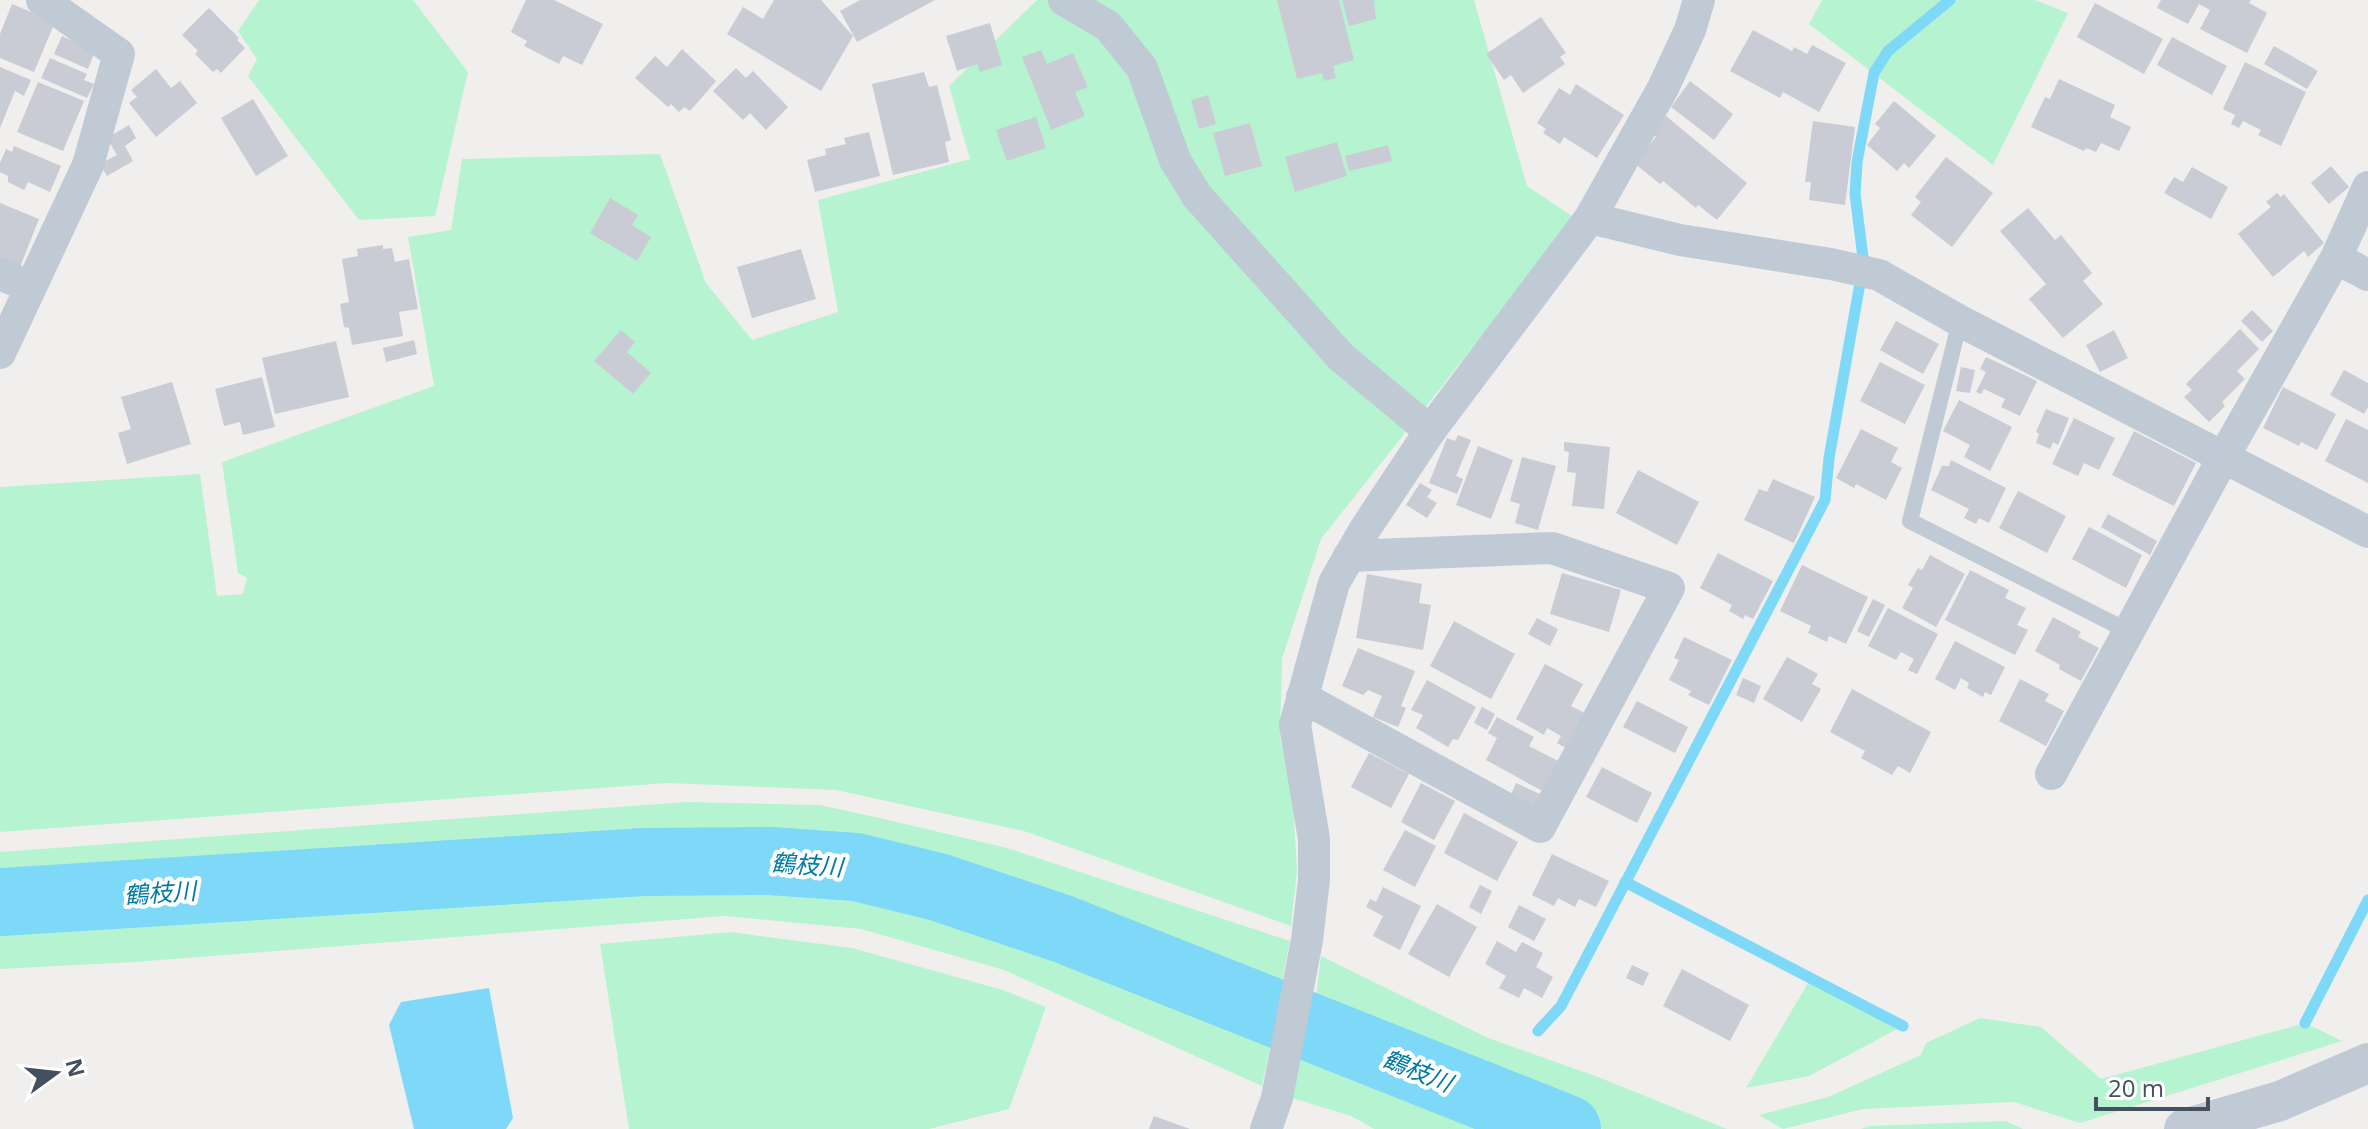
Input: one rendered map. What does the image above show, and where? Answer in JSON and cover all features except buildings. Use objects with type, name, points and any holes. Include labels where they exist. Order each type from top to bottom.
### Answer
[{"type":"street","points":[[0,353],[88,165],[119,54],[42,0]]},
{"type":"street","points":[[1064,0],[1108,26],[1142,68],[1175,160],[1197,196],[1341,357],[1430,431]]},
{"type":"street","points":[[1266,1129],[1277,1098],[1307,940],[1314,880],[1314,839],[1295,725],[1334,583],[1430,431],[1590,218],[1663,88],[1690,30],[1699,0]]},
{"type":"street","points":[[2051,774],[2336,258],[2368,187]]},
{"type":"street","points":[[1590,218],[1680,240],[1831,264],[1879,275],[1960,321],[2368,532]]},
{"type":"street","points":[[2336,258],[2368,275]]},
{"type":"street","points":[[0,274],[30,287]]},
{"type":"street","points":[[1302,697],[1540,827],[1669,588],[1552,548],[1349,556]]},
{"type":"street","points":[[2184,1129],[2280,1101],[2368,1063]]},
{"type":"lane","points":[[1960,321],[1910,521],[2128,631]]},
{"type":"green space","points":[[259,0],[413,0],[468,72],[435,216],[359,220],[248,76],[257,59],[238,31]]},
{"type":"green space","points":[[1037,0],[1474,0],[1527,186],[1575,218],[1321,539],[1282,659],[1280,737],[1293,801],[1297,871],[1291,926],[1024,831],[836,790],[668,783],[0,832],[0,487],[200,474],[217,596],[243,594],[247,578],[238,573],[222,462],[434,386],[408,237],[451,230],[462,159],[660,154],[706,283],[752,340],[838,312],[818,200],[970,159],[949,86]]},
{"type":"green space","points":[[1822,0],[2035,0],[2068,13],[1993,165],[1809,24]]},
{"type":"green space","points":[[686,802],[820,805],[884,819],[1007,848],[1290,941],[1278,1001],[1015,901],[837,853],[717,845],[0,895],[0,852]]},
{"type":"green space","points":[[739,870],[880,887],[998,920],[1274,1026],[1262,1086],[1004,970],[861,929],[725,916],[135,962],[0,969],[0,921]]},
{"type":"green space","points":[[730,932],[852,948],[1003,990],[1046,1007],[1009,1109],[929,1129],[629,1129],[600,944]]},
{"type":"green space","points":[[1321,956],[1488,1038],[1598,1077],[1727,1129],[1603,1129],[1314,1014]]},
{"type":"green space","points":[[1811,978],[1903,1026],[1809,1076],[1746,1088]]},
{"type":"green space","points":[[1980,1018],[2041,1027],[2101,1079],[2305,1023],[2342,1041],[2080,1123],[2014,1102],[1863,1109],[1783,1129],[1759,1115],[1828,1097],[1921,1055],[1926,1043]]},
{"type":"green space","points":[[1305,1039],[1533,1129],[1374,1129],[1351,1116],[1292,1098]]},
{"type":"green space","points":[[2006,1121],[2023,1129],[1861,1129],[1869,1126]]},
{"type":"water","points":[[489,988],[513,1118],[506,1129],[414,1129],[389,1025],[401,1002]]},
{"type":"waterway","points":[[1863,258],[1855,194],[1857,162],[1874,73],[1888,51],[1950,0]]},
{"type":"waterway","points":[[1538,1031],[1561,1006],[1825,500],[1829,458],[1860,283]]},
{"type":"waterway","name":"鶴枝川","points":[[0,902],[644,862],[770,861],[856,867],[938,887],[1063,929],[1567,1129]]},
{"type":"waterway","points":[[1625,882],[1903,1026]]},
{"type":"waterway","points":[[2305,1023],[2368,900]]}]
